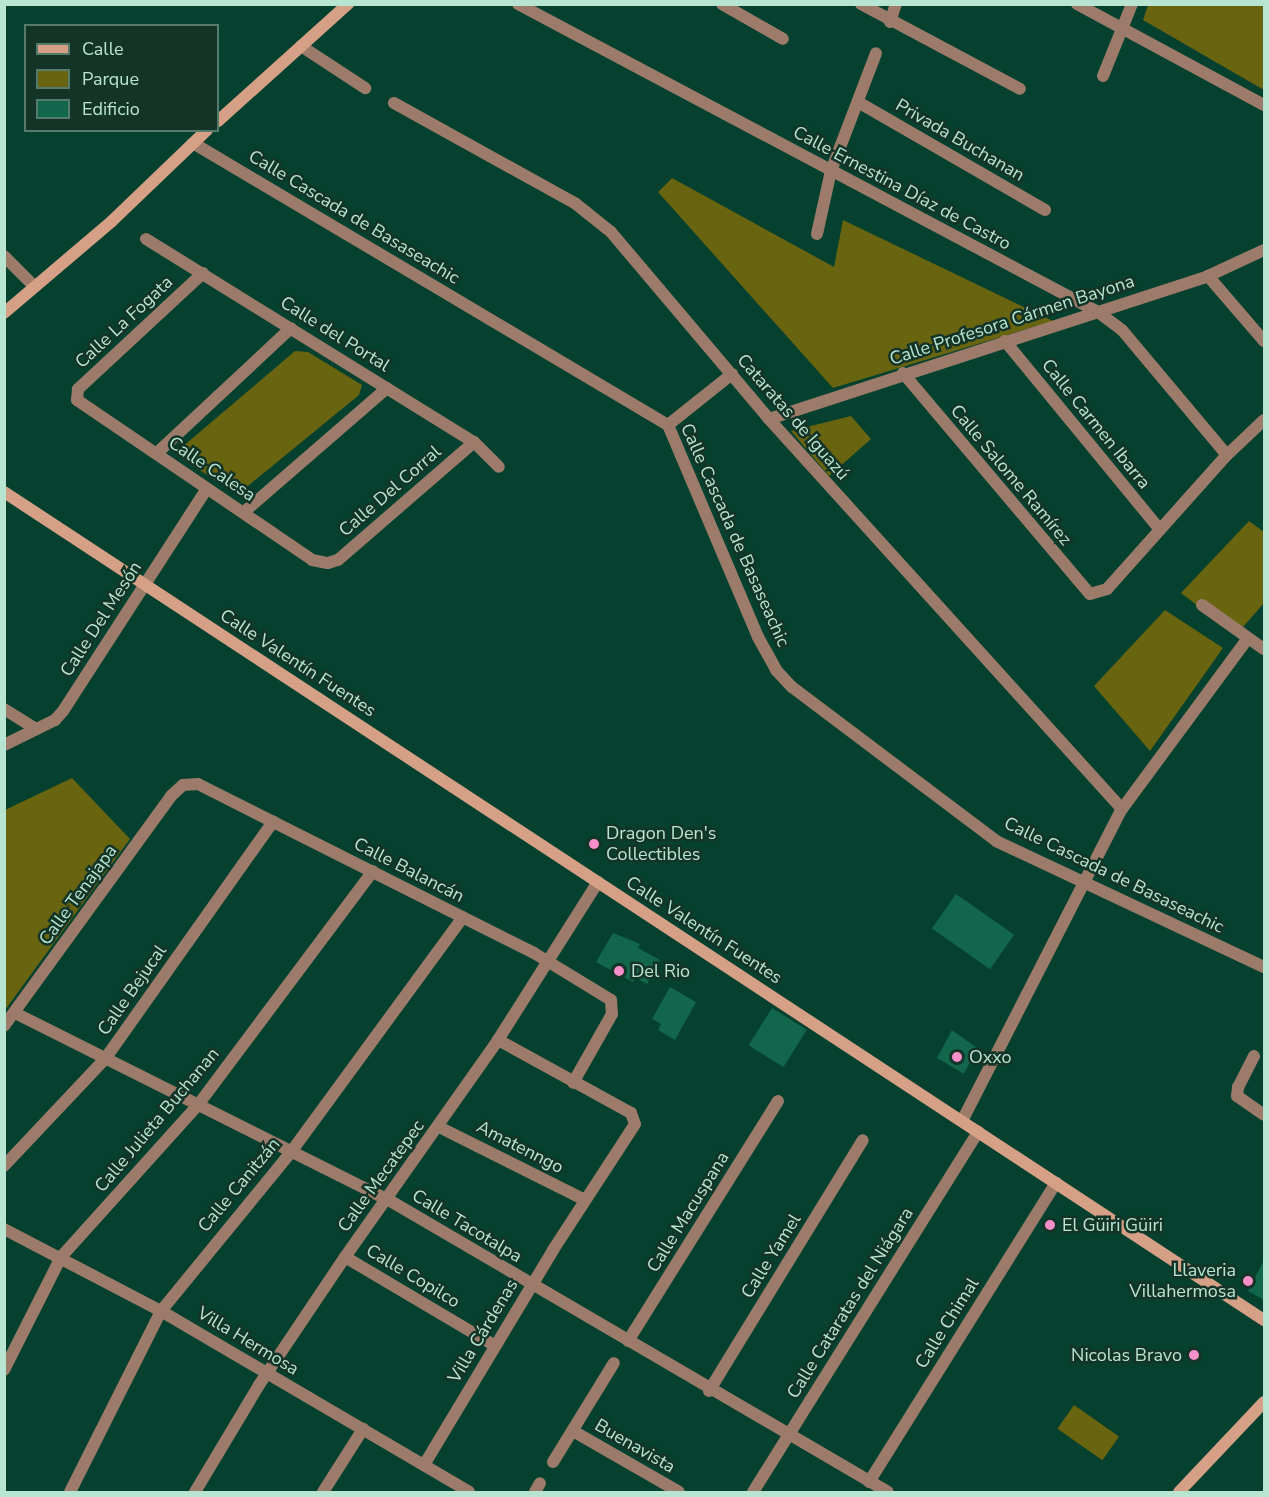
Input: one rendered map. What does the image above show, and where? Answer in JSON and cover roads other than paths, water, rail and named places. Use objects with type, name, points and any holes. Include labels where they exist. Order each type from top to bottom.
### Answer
[{"type":"street","points":[[219,120],[348,4]]},
{"type":"street","name":"Calle Ernestina Díaz de Castro","points":[[518,4],[1098,312],[1122,330],[1227,455]]},
{"type":"street","points":[[861,4],[890,22],[1020,89]]},
{"type":"street","points":[[890,22],[896,4]]},
{"type":"street","points":[[1077,4],[1264,105]]},
{"type":"street","points":[[1103,76],[1132,4]]},
{"type":"street","points":[[724,5],[783,39]]},
{"type":"street","points":[[301,46],[365,88]]},
{"type":"street","points":[[817,234],[831,171],[876,53]]},
{"type":"street","name":"Privada Buchanan","points":[[858,102],[1045,210]]},
{"type":"street","name":"Cataratas de Iguazú","points":[[394,103],[595,217],[769,419],[1122,808]]},
{"type":"street","points":[[4,313],[112,221],[205,132]]},
{"type":"street","name":"Calle Cascada de Basaseachic","points":[[193,143],[668,425],[758,637],[776,670],[792,687],[996,841],[1264,967]]},
{"type":"street","name":"Calle del Portal","points":[[146,239],[474,442],[499,467]]},
{"type":"street","name":"Calle Profesora Cármen Bayona","points":[[769,419],[903,373],[1208,276],[1264,250]]},
{"type":"street","points":[[4,256],[34,286]]},
{"type":"street","name":"Calle La Fogata","points":[[77,400],[78,390],[202,273]]},
{"type":"street","points":[[1208,276],[1264,341]]},
{"type":"street","points":[[158,453],[291,328]]},
{"type":"street","name":"Calle Carmen Ibarra","points":[[1005,341],[1160,530]]},
{"type":"street","name":"Calle Salome Ramírez","points":[[903,373],[1084,591],[1095,594],[1107,589],[1160,530]]},
{"type":"street","points":[[668,425],[732,374]]},
{"type":"street","points":[[244,512],[387,388]]},
{"type":"street","name":"Calle Calesa","points":[[77,400],[312,560],[328,563]]},
{"type":"street","points":[[1160,530],[1227,455],[1264,420]]},
{"type":"street","name":"Calle Del Corral","points":[[328,563],[338,560],[474,442]]},
{"type":"street","name":"Calle Del Mesón","points":[[4,745],[55,720],[63,711],[207,488]]},
{"type":"street","name":"Calle Valentín Fuentes","points":[[4,492],[962,1121],[1263,1322]]},
{"type":"street","points":[[1202,605],[1264,649]]},
{"type":"street","points":[[962,1121],[1083,880],[1122,808],[1248,638]]},
{"type":"street","points":[[4,709],[36,729]]},
{"type":"street","name":"Calle Balancán","points":[[183,785],[198,784],[464,917],[613,1003],[607,1024],[573,1083]]},
{"type":"street","name":"Calle Tenajapa","points":[[4,1026],[183,785]]},
{"type":"street","name":"Calle Bejucal","points":[[4,1166],[105,1059],[273,822]]},
{"type":"street","name":"Calle Julieta Buchanan","points":[[4,1371],[61,1257],[198,1105],[373,872]]},
{"type":"street","name":"Calle Mecatepec","points":[[195,1492],[267,1374],[345,1257],[439,1127],[498,1040],[598,882]]},
{"type":"street","name":"Calle Canitzán","points":[[70,1492],[160,1311],[291,1152],[464,917]]},
{"type":"street","name":"Calle Tacotalpa","points":[[15,1013],[387,1199],[709,1391],[888,1492]]},
{"type":"street","points":[[498,1040],[573,1083]]},
{"type":"street","points":[[1254,1056],[1238,1087],[1237,1096],[1264,1115]]},
{"type":"street","name":"Villa Cárdenas","points":[[424,1465],[494,1345],[633,1126],[631,1113],[573,1083]]},
{"type":"street","name":"Calle Macuspana","points":[[628,1341],[778,1101]]},
{"type":"street","name":"Amatenngo","points":[[439,1127],[585,1200]]},
{"type":"street","name":"Calle Cataratas del Niágara","points":[[753,1492],[978,1132]]},
{"type":"street","name":"Calle Yamel","points":[[709,1391],[863,1140]]},
{"type":"street","name":"Calle Chimal","points":[[869,1482],[1056,1183]]},
{"type":"street","name":"Villa Hermosa","points":[[4,1229],[160,1311],[424,1465],[461,1490]]},
{"type":"street","name":"Calle Copilco","points":[[345,1257],[494,1345]]},
{"type":"street","points":[[553,1462],[614,1363]]},
{"type":"street","points":[[1179,1492],[1264,1402]]},
{"type":"street","points":[[324,1492],[363,1429]]},
{"type":"street","name":"Buenavista","points":[[573,1431],[678,1492]]},
{"type":"place","name":"Dragon Den's Collectibles","points":[[594,844]]},
{"type":"place","name":"Del Rio","points":[[619,971]]},
{"type":"place","name":"Oxxo","points":[[957,1057]]},
{"type":"place","name":"El Güiri Güiri","points":[[1050,1225]]},
{"type":"place","name":"Llaveria Villahermosa","points":[[1248,1281]]},
{"type":"place","name":"Nicolas Bravo","points":[[1194,1355]]}]
